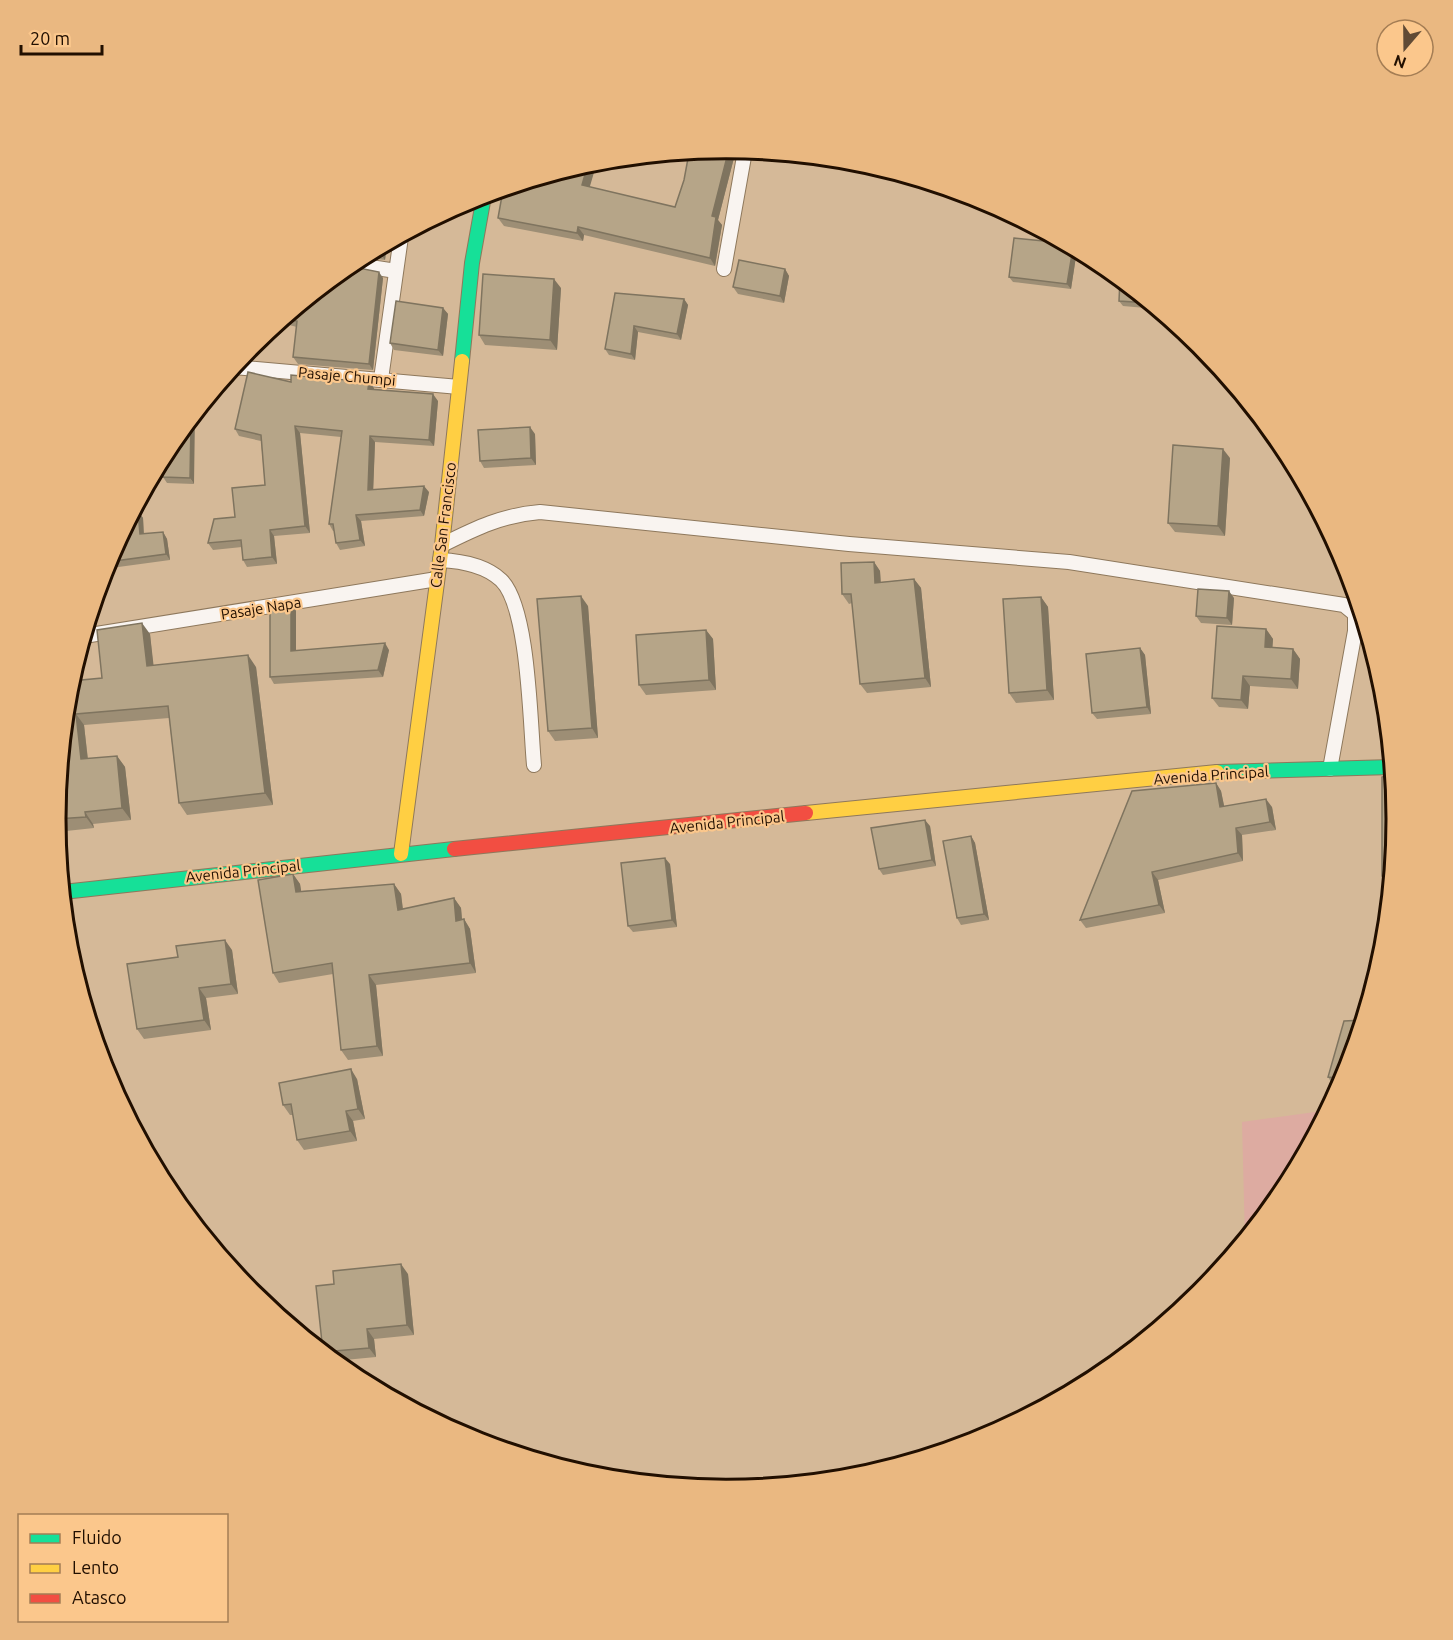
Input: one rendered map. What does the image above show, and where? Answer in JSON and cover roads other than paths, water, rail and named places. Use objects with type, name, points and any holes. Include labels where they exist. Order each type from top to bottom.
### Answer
[{"type":"main road","name":"Calle San Francisco","points":[[401,854],[442,545],[472,263],[482,207]]},
{"type":"main road","name":"Avenida Principal","points":[[70,891],[401,854],[1228,771],[1385,767]]},
{"type":"lane","points":[[724,269],[744,160]]},
{"type":"lane","points":[[381,379],[400,246]]},
{"type":"lane","points":[[367,266],[396,271]]},
{"type":"lane","name":"Pasaje Chumpi","points":[[245,368],[459,387]]},
{"type":"lane","points":[[442,545],[490,521],[514,514],[540,512],[849,544],[1069,562],[1344,605],[1353,613]]},
{"type":"lane","points":[[440,560],[459,561],[483,568],[501,579],[513,595],[520,620],[534,765]]},
{"type":"lane","name":"Pasaje Napa","points":[[93,635],[437,579]]},
{"type":"lane","points":[[1330,769],[1355,630],[1355,618]]}]
